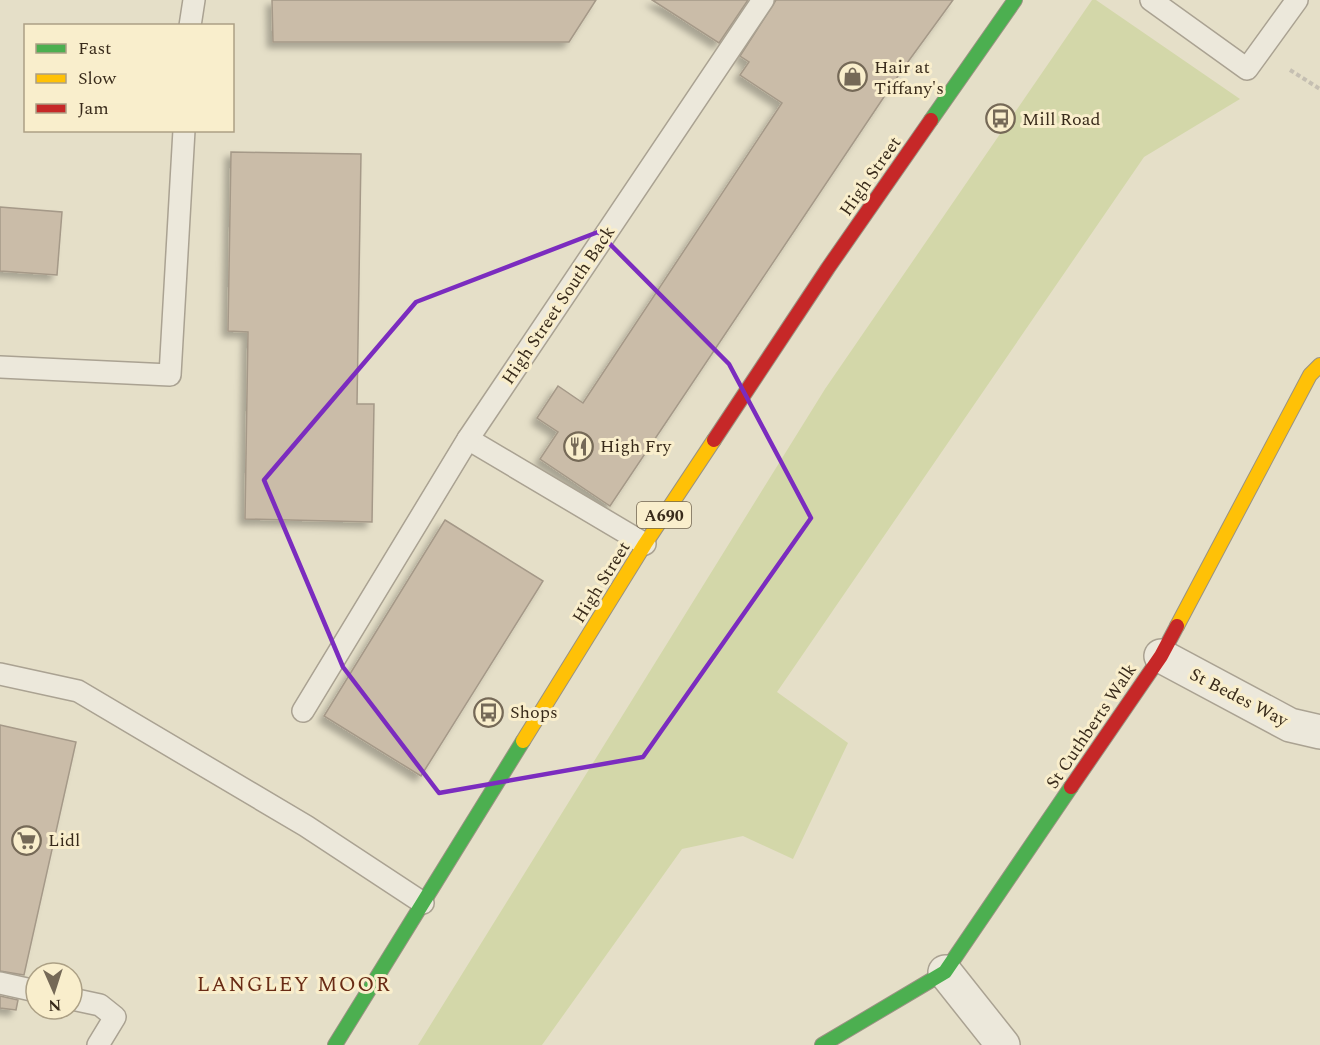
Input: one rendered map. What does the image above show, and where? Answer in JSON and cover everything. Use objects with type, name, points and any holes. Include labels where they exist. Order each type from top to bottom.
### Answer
[{"type":"main road","name":"High Street","points":[[335,1045],[645,544],[828,268],[1015,0]]},
{"type":"main road","name":"St Cuthberts Walk","points":[[822,1045],[945,972],[1161,656],[1310,375],[1320,365]]},
{"type":"street","name":"St Bedes Way","points":[[1161,656],[1290,725],[1320,732]]},
{"type":"street","points":[[945,972],[1003,1045]]},
{"type":"lane","points":[[190,24],[194,0]]},
{"type":"lane","name":"High Street South Back","points":[[303,711],[468,439],[763,0]]},
{"type":"lane","points":[[1151,0],[1247,69],[1297,0]]},
{"type":"lane","points":[[0,366],[170,375],[184,132]]},
{"type":"lane","points":[[468,439],[645,544]]},
{"type":"lane","points":[[0,674],[78,691],[306,826],[423,903]]},
{"type":"lane","points":[[0,983],[24,988]]},
{"type":"lane","points":[[84,1002],[100,1005],[114,1017],[98,1045]]},
{"type":"highlighted area","points":[[598,232],[729,364],[811,518],[643,757],[439,793],[343,667],[264,480],[416,302]]},
{"type":"green space","points":[[1092,0],[1096,0],[1240,99],[1144,157],[777,692],[848,743],[793,859],[743,836],[682,849],[542,1045],[418,1045],[825,389]]},
{"type":"building","points":[[272,0],[596,0],[569,42],[273,42]]},
{"type":"building","points":[[652,0],[748,0],[719,43]]},
{"type":"building","points":[[776,0],[953,0],[902,70],[610,506],[540,459],[558,432],[537,418],[558,386],[583,403],[782,103],[740,75],[749,62],[740,56]]},
{"type":"building","points":[[231,152],[361,154],[357,404],[374,404],[372,522],[245,519],[248,332],[228,331]]},
{"type":"building","points":[[0,207],[62,212],[57,275],[0,271]]},
{"type":"building","points":[[445,520],[543,581],[421,776],[324,716]]},
{"type":"building","name":"Lidl","points":[[0,725],[76,742],[27,961],[24,961],[24,975],[0,971]]},
{"type":"building","points":[[0,996],[18,1000],[16,1010],[0,1008]]},
{"type":"traffic: fast","points":[[931,120],[1015,0]]},
{"type":"traffic: fast","points":[[335,1045],[523,741]]},
{"type":"traffic: fast","points":[[822,1045],[945,972],[1071,787]]},
{"type":"traffic: slow","points":[[1177,626],[1310,375],[1320,365]]},
{"type":"traffic: slow","points":[[523,741],[645,544],[714,440]]},
{"type":"traffic: jam","points":[[714,440],[828,268],[931,120]]},
{"type":"traffic: jam","points":[[1071,787],[1161,656],[1177,626]]},
{"type":"place","name":"Hair at Tiffany's","points":[[853,77]]},
{"type":"place","name":"Mill Road","points":[[1001,119]]},
{"type":"place","name":"High Fry","points":[[579,446]]},
{"type":"place","name":"Shops","points":[[489,712]]},
{"type":"place","name":"Lidl","points":[[27,840]]},
{"type":"district","name":"LANGLEY MOOR","points":[[294,984]]}]
